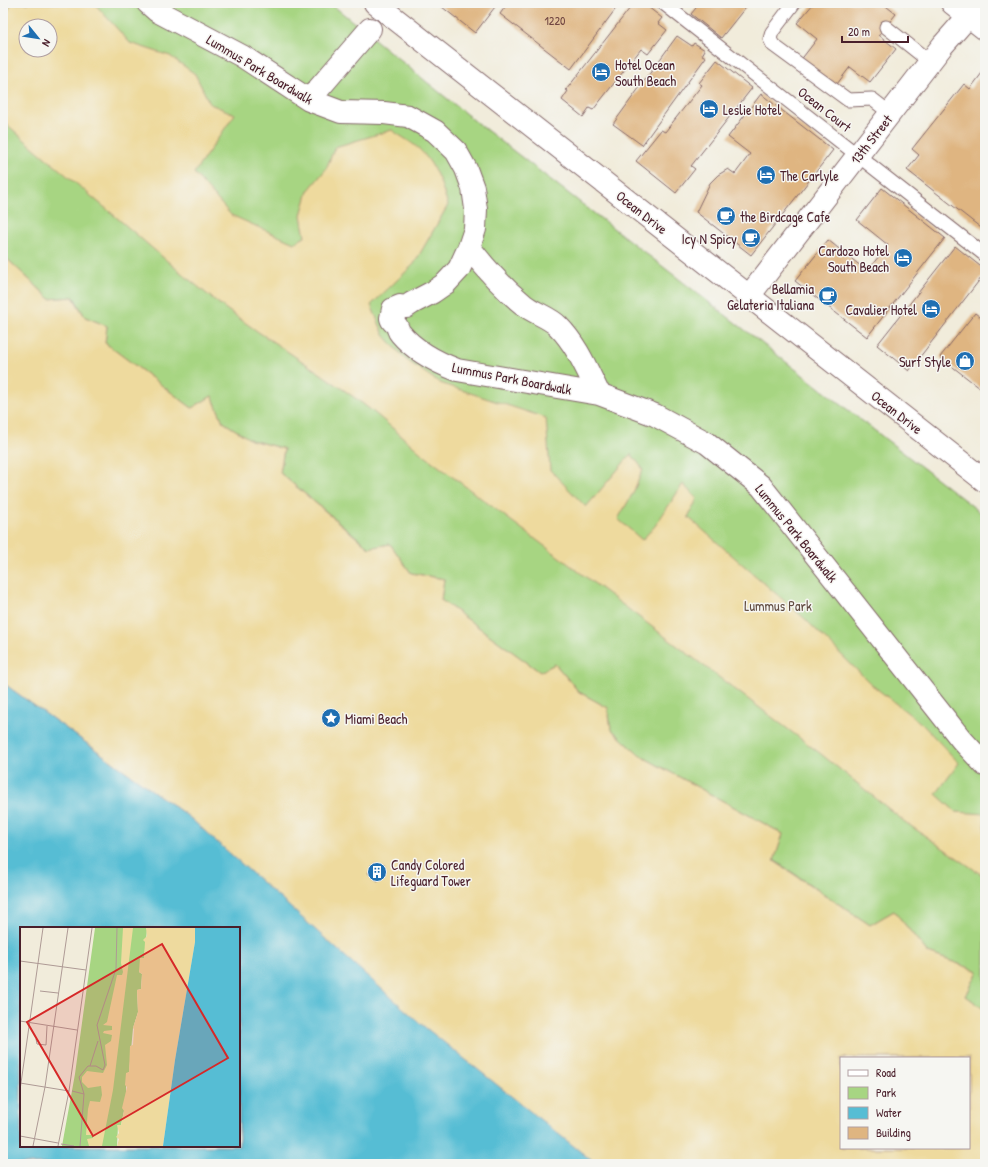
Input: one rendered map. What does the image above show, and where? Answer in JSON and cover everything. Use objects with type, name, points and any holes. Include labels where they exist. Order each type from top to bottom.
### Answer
[{"type":"street","name":"Lummus Park Boardwalk","points":[[148,3],[157,11],[242,56],[309,100],[341,112],[384,112],[408,116],[435,131],[456,151],[466,169],[473,188],[476,209],[475,229],[459,269],[446,283],[406,307],[400,306],[393,310],[390,318],[396,325],[399,332],[413,347],[440,363],[457,370],[599,394],[655,415],[708,443],[762,486],[961,739],[985,765]]},
{"type":"street","name":"Ocean Drive","points":[[385,6],[749,296],[985,481]]},
{"type":"street","name":"13th Street","points":[[749,296],[930,62],[971,13]]},
{"type":"street","points":[[309,100],[370,29]]},
{"type":"street","points":[[469,247],[504,288],[525,306],[558,325],[579,353],[599,394]]},
{"type":"lane","name":"Ocean Court","points":[[663,3],[985,255]]},
{"type":"lane","points":[[794,3],[772,32],[770,39],[773,45],[848,100],[872,99],[890,113]]},
{"type":"lane","points":[[886,27],[930,62]]},
{"type":"green space","name":"Lummus Park","points":[[3,3],[330,3],[471,118],[985,516],[985,1010],[966,996],[978,971],[928,953],[894,911],[870,925],[774,860],[783,834],[639,755],[611,729],[608,708],[579,692],[555,664],[540,672],[441,600],[444,579],[411,573],[390,544],[370,548],[280,473],[284,449],[251,440],[223,422],[212,396],[192,408],[105,343],[107,326],[85,317],[74,297],[50,299],[3,255]]},
{"type":"sand","points":[[12,3],[94,3],[130,43],[170,56],[195,74],[210,104],[235,114],[194,173],[231,215],[294,243],[305,237],[301,215],[308,191],[326,169],[335,147],[392,130],[419,149],[435,170],[448,205],[414,264],[371,305],[384,335],[405,359],[440,383],[546,418],[550,470],[586,507],[631,454],[643,469],[633,493],[618,519],[642,540],[655,526],[683,484],[697,499],[688,517],[804,618],[872,685],[922,724],[959,763],[936,794],[956,812],[985,814],[985,877],[905,822],[821,754],[421,453],[358,400],[226,309],[174,267],[3,121],[3,6],[8,10]]},
{"type":"sand","name":"Miami Beach","points":[[3,255],[50,299],[73,297],[85,317],[107,326],[105,343],[192,408],[212,396],[223,422],[251,440],[284,449],[280,473],[369,548],[390,544],[411,573],[444,579],[441,600],[540,672],[555,664],[579,692],[608,708],[611,729],[639,755],[783,834],[774,861],[870,925],[894,911],[928,953],[978,971],[966,996],[985,1010],[985,1164],[595,1164],[411,1020],[189,817],[3,683]]},
{"type":"water","points":[[3,683],[189,817],[421,1024],[596,1164],[3,1164]]},
{"type":"building","points":[[437,3],[498,3],[475,33]]},
{"type":"building","points":[[508,3],[620,3],[571,69],[500,14]]},
{"type":"building","name":"Hotel Ocean South Beach","points":[[634,3],[643,3],[662,18],[658,23],[667,30],[648,54],[641,49],[593,110],[589,108],[583,117],[562,100],[568,91],[566,90]]},
{"type":"building","points":[[678,3],[686,3],[683,7]]},
{"type":"building","points":[[700,3],[749,3],[721,38],[691,14]]},
{"type":"building","points":[[814,3],[882,3],[896,14],[879,35],[896,49],[870,82],[850,67],[834,88],[800,61],[817,39],[797,23]]},
{"type":"building","name":"Hotel Ocean South Beach","points":[[677,36],[692,46],[694,43],[705,50],[702,55],[706,57],[642,145],[613,124]]},
{"type":"building","name":"Leslie Hotel","points":[[717,60],[752,88],[691,166],[695,169],[676,193],[636,161],[661,130],[665,132],[702,85],[699,83]]},
{"type":"building","points":[[982,73],[985,75],[985,231],[907,170],[919,155],[912,149],[964,84],[970,89]]},
{"type":"building","name":"The Carlyle","points":[[761,94],[833,150],[751,255],[696,212],[710,183],[718,175],[728,169],[735,174],[750,154],[728,137]]},
{"type":"building","name":"Cardozo Hotel South Beach","points":[[882,188],[945,238],[867,337],[795,281],[828,240],[867,271],[888,245],[857,220]]},
{"type":"building","name":"Cavalier Hotel","points":[[955,246],[985,270],[985,273],[909,371],[877,345]]},
{"type":"building","points":[[975,313],[985,321],[985,392],[940,357]]},
{"type":"building","name":"Candy Colored Lifeguard Tower","points":[[375,864],[386,871],[378,881],[368,873]]},
{"type":"place","name":"Hotel Ocean South Beach","points":[[601,72]]},
{"type":"place","name":"Leslie Hotel","points":[[709,109]]},
{"type":"place","name":"The Carlyle","points":[[766,175]]},
{"type":"place","name":"the Birdcage Cafe","points":[[726,216]]},
{"type":"place","name":"Icy N Spicy","points":[[751,238]]},
{"type":"place","name":"Cardozo Hotel South Beach","points":[[903,258]]},
{"type":"place","name":"Bellamia Gelateria Italiana","points":[[828,296]]},
{"type":"place","name":"Cavalier Hotel","points":[[931,309]]},
{"type":"place","name":"Surf Style","points":[[965,361]]},
{"type":"place","name":"Miami Beach","points":[[331,718]]},
{"type":"place","name":"Candy Colored Lifeguard Tower","points":[[377,872]]}]
